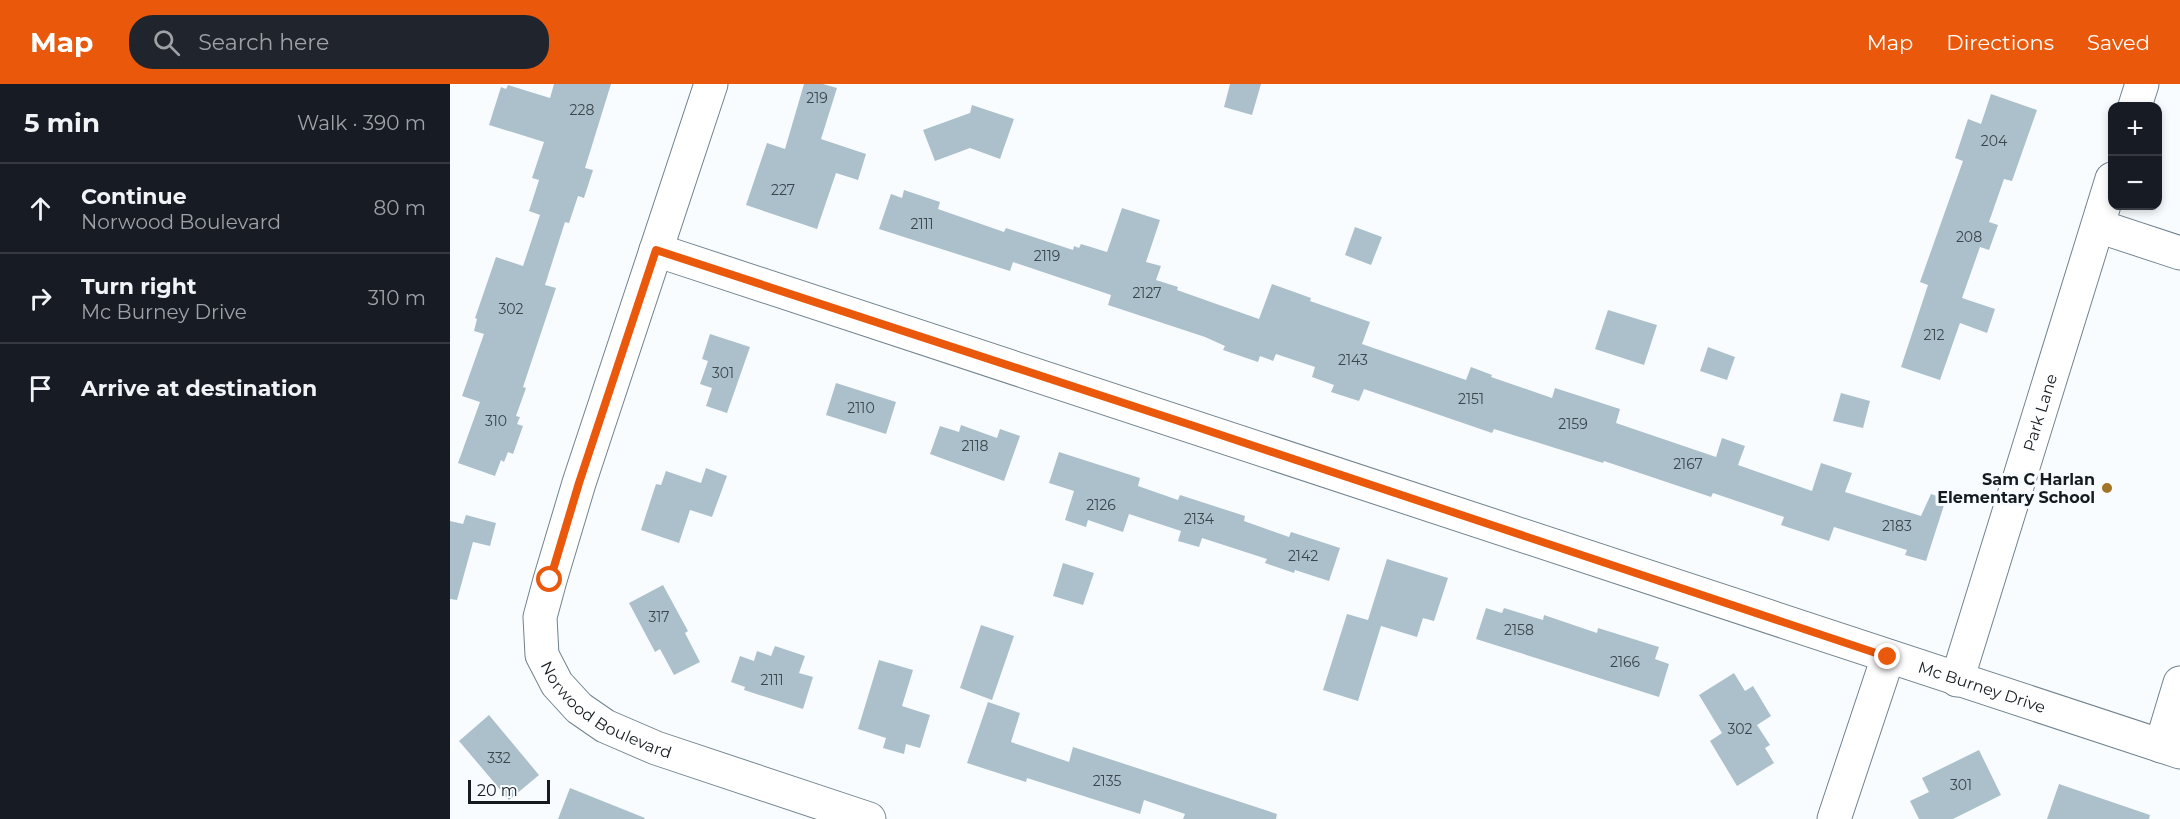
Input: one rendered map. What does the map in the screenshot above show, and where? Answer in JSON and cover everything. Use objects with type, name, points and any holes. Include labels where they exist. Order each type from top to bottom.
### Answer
[{"type":"street","name":"Norwood Boulevard","points":[[711,84],[579,483],[540,617],[542,655],[557,684],[579,708],[605,726],[656,748],[869,819]]},
{"type":"street","points":[[2136,102],[2142,84]]},
{"type":"street","name":"Park Lane","points":[[1957,680],[2108,192]]},
{"type":"street","points":[[2098,226],[2180,253]]},
{"type":"street","name":"Mc Burney Drive","points":[[656,250],[2170,749]]},
{"type":"street","points":[[1834,819],[1888,657]]},
{"type":"street","points":[[2170,749],[2180,683]]},
{"type":"building","points":[[554,84],[611,84],[585,168],[593,170],[584,198],[578,196],[569,223],[565,222],[545,285],[556,288],[523,387],[526,388],[516,416],[520,417],[517,424],[523,426],[513,454],[508,452],[504,462],[501,460],[495,476],[458,463],[480,402],[462,396],[484,334],[474,331],[477,319],[475,318],[496,257],[523,266],[540,215],[529,211],[539,180],[532,178],[544,142],[489,125],[501,87],[506,89],[508,85],[550,98]]},
{"type":"building","points":[[804,84],[823,84],[837,88],[821,139],[866,154],[858,180],[836,173],[817,229],[746,205],[767,143],[785,149]]},
{"type":"building","points":[[1230,84],[1261,84],[1252,115],[1224,107]]},
{"type":"building","points":[[1991,94],[2037,110],[2012,181],[2004,179],[1989,222],[1998,225],[1989,250],[1980,247],[1962,298],[1995,309],[1987,333],[1960,323],[1940,380],[1901,367],[1928,285],[1920,282],[1963,161],[1955,158],[1968,119],[1981,124]]},
{"type":"building","points":[[972,105],[1014,119],[1000,159],[970,148],[935,161],[923,130],[970,113]]},
{"type":"building","points":[[904,190],[940,202],[938,209],[1004,232],[1006,228],[1073,250],[1074,246],[1079,248],[1081,244],[1107,252],[1122,208],[1160,220],[1146,262],[1161,266],[1156,280],[1208,301],[1259,319],[1272,284],[1311,298],[1310,301],[1370,322],[1362,344],[1466,380],[1471,367],[1492,375],[1491,377],[1552,398],[1555,388],[1620,409],[1616,423],[1716,457],[1722,438],[1745,446],[1738,465],[1812,491],[1821,463],[1852,473],[1845,492],[1921,516],[1931,494],[1946,499],[1926,561],[1905,555],[1907,550],[1834,527],[1829,541],[1781,525],[1784,517],[1713,493],[1711,497],[1604,461],[1603,463],[1494,429],[1492,433],[1364,389],[1359,401],[1331,392],[1334,385],[1312,377],[1315,367],[1276,354],[1273,361],[1260,356],[1258,362],[1223,350],[1225,346],[1205,337],[1108,305],[1111,295],[1013,262],[1010,271],[879,229],[891,194],[902,198]]},
{"type":"building","points":[[1355,227],[1382,237],[1371,265],[1345,255]]},
{"type":"building","points":[[1608,310],[1657,325],[1644,365],[1595,349]]},
{"type":"building","points":[[710,334],[750,347],[727,413],[706,406],[712,388],[700,384],[708,361],[702,359]]},
{"type":"building","points":[[1708,347],[1735,357],[1727,380],[1700,371]]},
{"type":"building","points":[[836,383],[896,402],[886,434],[826,415]]},
{"type":"building","points":[[1841,393],[1870,401],[1863,428],[1833,421]]},
{"type":"building","points":[[961,425],[997,438],[1000,429],[1020,436],[1004,481],[930,454],[940,426],[959,432]]},
{"type":"building","points":[[1059,452],[1140,478],[1138,486],[1178,500],[1180,495],[1245,516],[1244,521],[1289,537],[1291,532],[1340,548],[1329,581],[1295,570],[1294,573],[1265,563],[1267,559],[1202,538],[1199,547],[1178,541],[1181,531],[1129,514],[1123,532],[1088,520],[1086,527],[1065,520],[1074,491],[1049,483]]},
{"type":"building","points":[[706,468],[727,476],[712,517],[690,510],[679,543],[641,530],[656,484],[661,485],[666,471],[701,483]]},
{"type":"building","points":[[466,515],[496,523],[490,546],[473,542],[457,600],[450,599],[450,521],[463,524]]},
{"type":"building","points":[[1387,559],[1448,578],[1434,621],[1423,618],[1417,637],[1381,626],[1358,701],[1323,690],[1347,614],[1368,620]]},
{"type":"building","points":[[1063,563],[1094,573],[1083,605],[1053,596]]},
{"type":"building","points":[[663,585],[688,631],[685,633],[700,662],[674,675],[660,649],[655,652],[629,603]]},
{"type":"building","points":[[1486,608],[1502,613],[1504,608],[1543,620],[1544,615],[1597,633],[1598,628],[1659,647],[1655,659],[1669,664],[1659,697],[1476,639]]},
{"type":"building","points":[[981,625],[1014,636],[992,700],[960,688]]},
{"type":"building","points":[[775,646],[805,656],[799,673],[813,677],[803,709],[744,690],[745,687],[731,682],[740,656],[754,661],[757,651],[771,656]]},
{"type":"building","points":[[879,660],[913,670],[902,706],[930,715],[920,748],[906,744],[904,754],[883,748],[886,738],[858,729]]},
{"type":"building","points":[[1734,673],[1745,691],[1753,686],[1771,716],[1757,725],[1770,745],[1765,748],[1774,763],[1737,786],[1710,741],[1722,733],[1699,695]]},
{"type":"building","points":[[988,702],[1020,713],[1011,742],[1069,762],[1073,747],[1277,814],[1276,819],[1183,819],[1185,814],[1144,800],[1140,814],[1027,778],[1026,782],[967,763]]},
{"type":"building","points":[[489,715],[539,775],[509,800],[459,741]]},
{"type":"building","points":[[1979,750],[2001,795],[1953,819],[1919,819],[1910,801],[1929,792],[1922,778]]},
{"type":"building","points":[[2059,784],[2150,815],[2149,819],[2047,819]]},
{"type":"building","points":[[570,788],[645,818],[558,819]]},
{"type":"place","name":"Sam C Harlan Elementary School","points":[[2107,488]]},
{"type":"route","points":[[550,580],[579,483],[656,250],[1888,657]]}]
